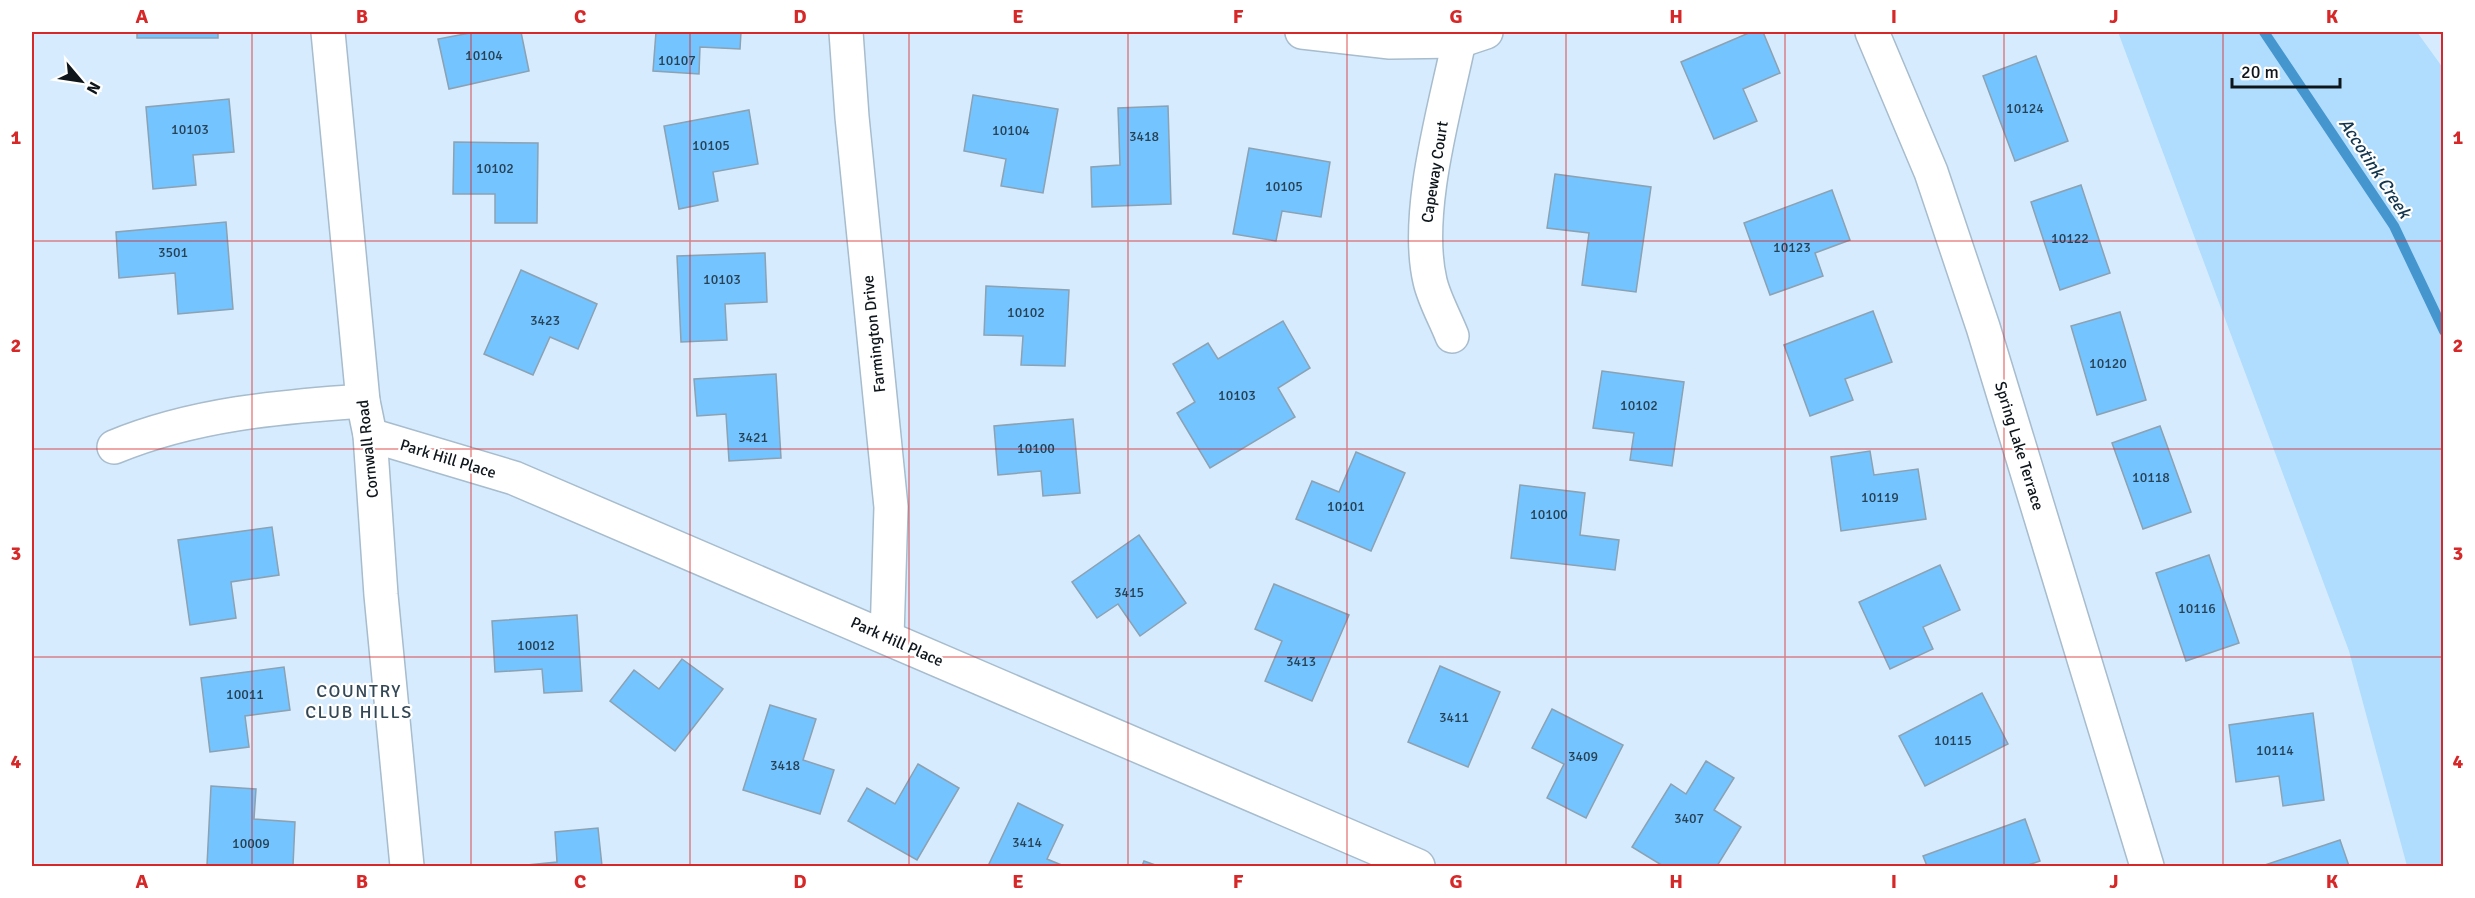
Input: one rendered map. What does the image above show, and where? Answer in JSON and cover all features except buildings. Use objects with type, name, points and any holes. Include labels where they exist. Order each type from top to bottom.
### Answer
[{"type":"street","name":"Cornwall Road","points":[[328,32],[363,401],[370,435],[381,595],[407,867]]},
{"type":"street","name":"Farmington Drive","points":[[846,32],[852,117],[891,507],[887,637]]},
{"type":"street","points":[[1302,32],[1390,42],[1473,36]]},
{"type":"street","name":"Spring Lake Terrace","points":[[1872,32],[1932,172],[1976,305],[2147,867]]},
{"type":"street","name":"Capeway Court","points":[[1452,336],[1430,281],[1425,234],[1431,178],[1473,36]]},
{"type":"street","points":[[114,447],[140,436],[208,418],[271,408],[363,401]]},
{"type":"street","name":"Park Hill Place","points":[[370,435],[514,478],[1418,867]]},
{"type":"shaded area","points":[[2118,32],[2417,32],[2443,68],[2443,866],[2407,866],[2349,651]]},
{"type":"waterway","name":"Accotink Creek","points":[[2264,32],[2394,226],[2444,331]]},
{"type":"district","name":"COUNTRY CLUB HILLS","points":[[359,701]]}]
